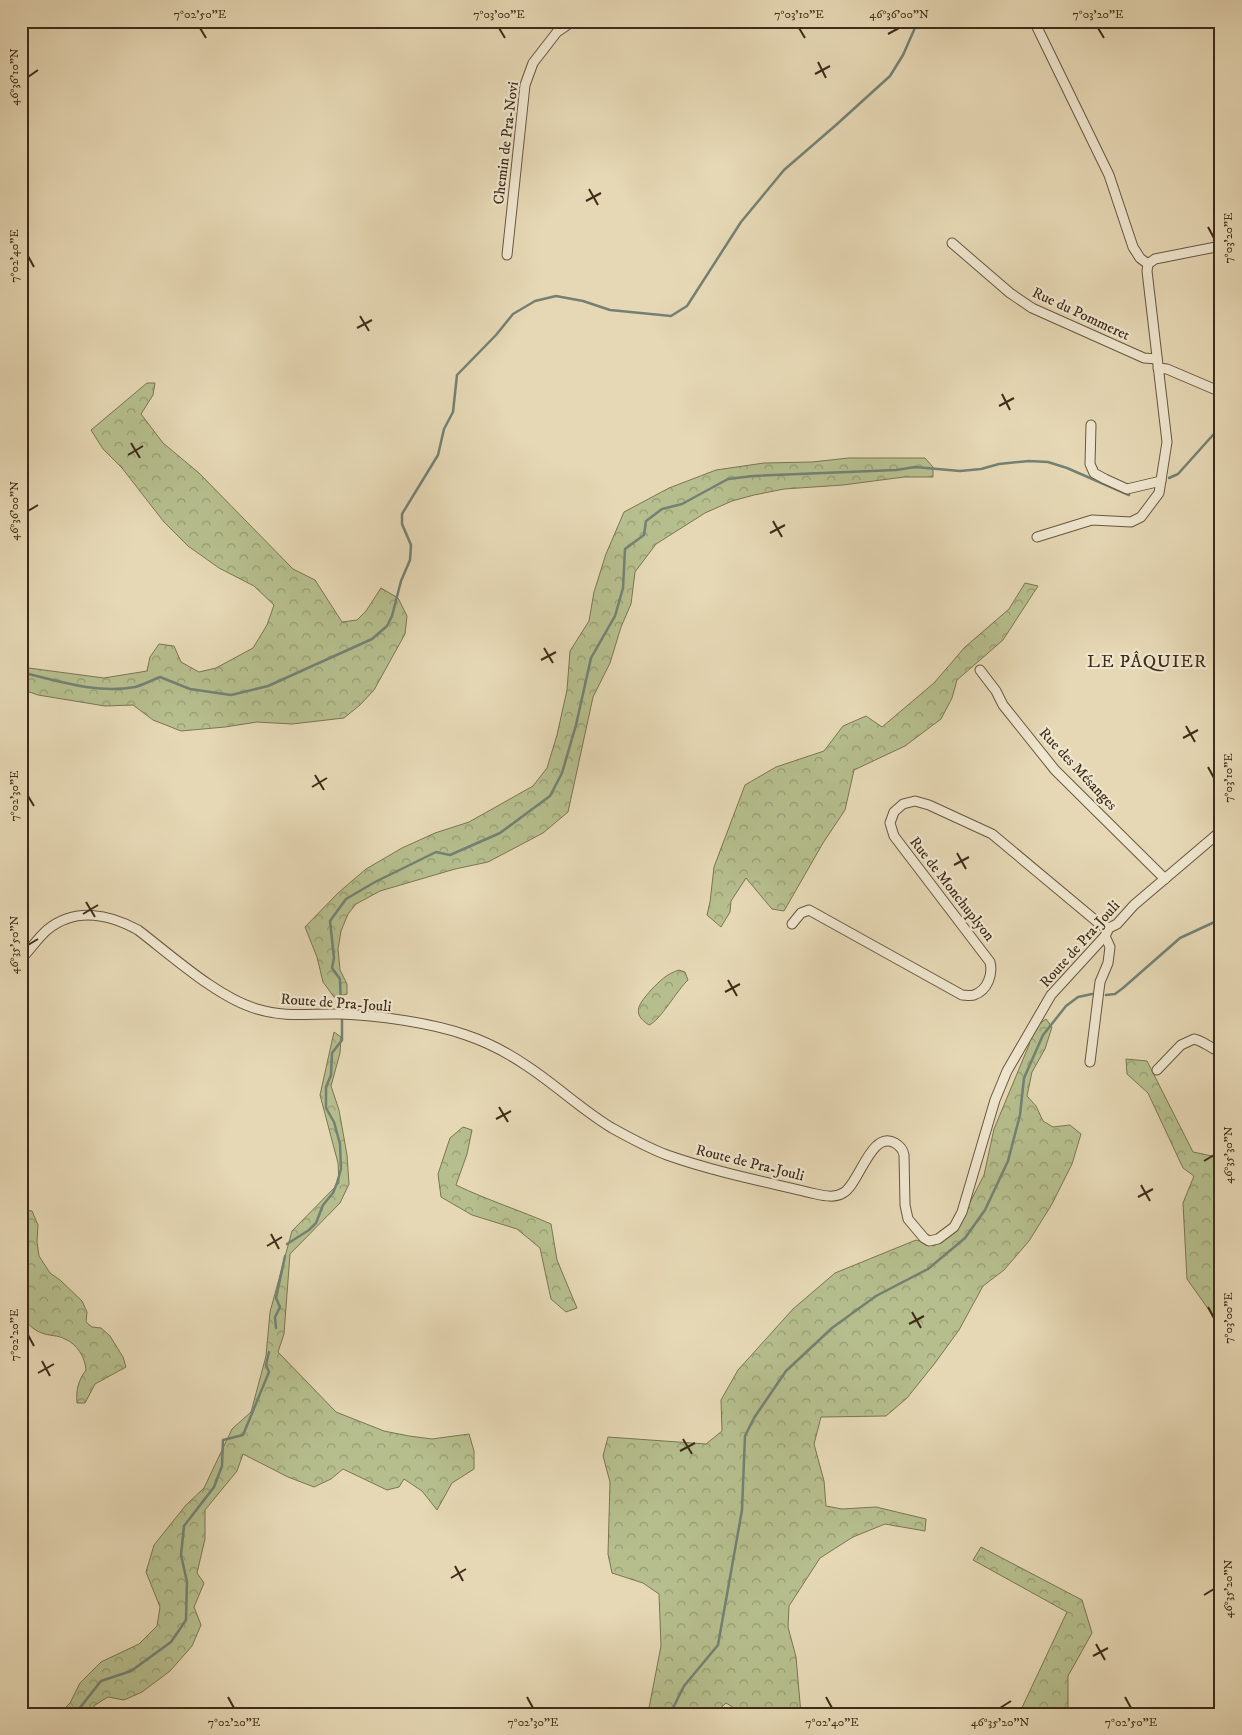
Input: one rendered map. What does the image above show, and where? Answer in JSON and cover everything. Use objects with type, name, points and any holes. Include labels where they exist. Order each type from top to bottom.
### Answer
[{"type":"street","name":"Chemin de Pra-Novi","points":[[507,255],[525,85],[533,63],[557,32],[574,21]]},
{"type":"street","points":[[1034,21],[1109,176],[1131,243],[1137,254],[1148,264]]},
{"type":"street","name":"Rue du Pommeret","points":[[952,243],[1010,293],[1032,308],[1221,392]]},
{"type":"street","points":[[1038,537],[1092,520],[1131,522],[1141,517],[1159,493],[1167,442],[1147,270],[1148,264],[1155,259],[1221,246]]},
{"type":"street","points":[[1091,425],[1090,464],[1094,472],[1128,489],[1161,481]]},
{"type":"street","name":"Rue des Mésanges","points":[[980,670],[996,691],[1003,705],[1055,770],[1165,878]]},
{"type":"street","name":"Rue de Monchuplyon","points":[[792,924],[801,913],[809,910],[962,995],[974,995],[983,989],[992,971],[990,962],[894,836],[890,823],[894,812],[903,804],[915,801],[929,805],[992,834],[1102,925],[1107,932]]},
{"type":"street","name":"Route de Pra-Jouli","points":[[21,960],[42,936],[57,924],[82,915],[108,916],[138,930],[205,981],[244,1005],[291,1016],[341,1014],[390,1019],[466,1035],[513,1057],[610,1126],[665,1154],[711,1169],[816,1194],[833,1196],[843,1193],[850,1187],[875,1147],[881,1142],[892,1142],[901,1148],[904,1155],[905,1205],[908,1220],[924,1238],[932,1241],[948,1233],[954,1227],[962,1212],[987,1126],[1003,1080],[1046,1003],[1075,967],[1134,905],[1221,832]]},
{"type":"street","points":[[1090,1062],[1100,982],[1108,963],[1110,947],[1107,932]]},
{"type":"street","points":[[1157,1070],[1181,1045],[1194,1038],[1202,1040],[1215,1050],[1221,1052]]},
{"type":"green space","points":[[147,383],[155,383],[153,395],[141,414],[163,443],[199,473],[293,569],[315,580],[342,622],[357,620],[366,611],[381,588],[398,598],[407,616],[405,634],[374,690],[344,718],[292,724],[257,722],[181,731],[153,720],[133,705],[105,706],[38,695],[21,689],[21,667],[104,678],[147,671],[150,657],[159,644],[174,646],[181,662],[199,672],[216,668],[253,648],[267,625],[274,605],[254,586],[219,568],[188,546],[164,522],[122,468],[103,449],[91,430]]},
{"type":"green space","points":[[849,458],[925,458],[933,467],[933,477],[904,477],[843,485],[784,489],[754,495],[732,501],[705,513],[656,544],[635,572],[631,604],[621,627],[610,663],[593,697],[568,812],[543,833],[488,862],[455,869],[380,891],[356,904],[348,914],[341,931],[338,949],[340,970],[347,984],[347,994],[334,997],[323,982],[317,957],[305,927],[338,893],[366,869],[402,848],[435,833],[469,822],[533,786],[547,768],[567,690],[570,651],[589,621],[594,592],[606,554],[624,512],[669,488],[716,470],[764,463],[812,462]]},
{"type":"green space","points":[[1025,583],[1038,586],[1003,640],[957,680],[952,698],[941,719],[905,746],[854,770],[845,810],[823,843],[784,911],[772,909],[746,878],[731,901],[730,912],[721,927],[707,915],[714,867],[745,785],[776,767],[824,751],[843,726],[866,716],[882,727],[934,683],[965,647],[1009,609]]},
{"type":"green space","points":[[679,970],[685,972],[688,980],[658,1018],[649,1025],[643,1021],[638,1012],[643,999],[660,981]]},
{"type":"green space","points":[[1046,1019],[1052,1027],[1045,1049],[1032,1072],[1027,1096],[1036,1106],[1043,1121],[1053,1127],[1070,1125],[1081,1134],[1072,1164],[1052,1204],[1029,1241],[1004,1270],[983,1286],[959,1330],[907,1398],[886,1416],[821,1417],[814,1444],[824,1481],[826,1506],[842,1509],[876,1507],[926,1519],[925,1531],[885,1524],[853,1537],[820,1558],[789,1606],[788,1627],[796,1657],[801,1714],[744,1714],[726,1703],[714,1714],[642,1714],[649,1708],[661,1646],[659,1594],[643,1583],[612,1573],[608,1554],[610,1482],[603,1456],[608,1437],[706,1444],[722,1431],[721,1400],[738,1370],[793,1309],[835,1273],[916,1240],[934,1246],[956,1230],[984,1175],[994,1129],[1029,1045],[1032,1029]]},
{"type":"green space","points":[[334,1032],[341,1037],[340,1053],[331,1086],[339,1110],[347,1155],[349,1184],[340,1203],[290,1254],[284,1334],[278,1352],[336,1412],[384,1431],[409,1436],[432,1439],[469,1434],[474,1451],[474,1469],[452,1483],[437,1510],[422,1491],[404,1479],[399,1487],[387,1490],[343,1469],[331,1479],[314,1487],[288,1477],[243,1454],[237,1471],[205,1510],[205,1539],[197,1573],[204,1583],[194,1607],[201,1625],[192,1646],[170,1671],[142,1692],[124,1700],[108,1697],[95,1705],[89,1714],[59,1714],[70,1703],[80,1683],[101,1662],[139,1644],[157,1626],[160,1607],[146,1572],[154,1545],[186,1505],[204,1488],[232,1429],[251,1412],[266,1356],[270,1312],[292,1231],[339,1183],[338,1163],[320,1095]]},
{"type":"green space","points":[[1126,1059],[1147,1061],[1193,1152],[1212,1156],[1221,1168],[1221,1332],[1209,1310],[1187,1279],[1183,1203],[1194,1176],[1183,1168],[1148,1093],[1127,1074]]},
{"type":"green space","points":[[463,1127],[472,1130],[467,1154],[456,1185],[551,1224],[557,1260],[577,1308],[566,1312],[551,1299],[540,1248],[517,1229],[472,1215],[441,1197],[438,1174],[450,1138]]},
{"type":"green space","points":[[21,1209],[32,1211],[38,1225],[37,1242],[39,1256],[50,1273],[82,1301],[87,1312],[86,1322],[92,1327],[101,1328],[110,1336],[123,1357],[126,1367],[95,1384],[85,1403],[77,1403],[78,1386],[86,1370],[80,1352],[65,1339],[36,1330],[21,1316]]},
{"type":"green space","points":[[981,1547],[1082,1600],[1092,1633],[1068,1676],[1068,1714],[1019,1714],[1067,1612],[973,1560]]},
{"type":"waterway","points":[[21,672],[63,683],[106,689],[135,687],[160,677],[190,689],[231,695],[268,686],[372,639],[387,626],[392,616],[401,581],[410,560],[411,545],[402,524],[402,514],[438,455],[444,429],[453,412],[457,375],[496,335],[513,314],[535,301],[556,296],[583,301],[610,310],[671,316],[687,306],[741,222],[784,170],[890,76],[903,55],[918,21]]},
{"type":"waterway","points":[[1169,478],[1178,474],[1221,426]]},
{"type":"waterway","points":[[341,1008],[340,979],[332,968],[334,958],[330,921],[346,899],[375,882],[436,852],[450,855],[500,833],[550,796],[562,773],[576,725],[591,658],[615,616],[623,588],[625,549],[644,535],[646,521],[662,509],[682,504],[728,479],[753,476],[896,470],[915,467],[960,471],[1029,461],[1048,462],[1067,468],[1129,495]]},
{"type":"waterway","points":[[1106,995],[1115,994],[1123,988],[1180,938],[1221,919]]},
{"type":"waterway","points":[[670,1714],[684,1686],[718,1645],[742,1510],[745,1436],[754,1418],[786,1371],[832,1328],[876,1296],[928,1269],[965,1238],[985,1210],[1008,1161],[1020,1115],[1024,1078],[1043,1035],[1066,1006],[1078,997],[1092,994]]},
{"type":"waterway","points":[[287,1244],[309,1230],[316,1223],[323,1205],[333,1193],[341,1169],[340,1144],[334,1122],[326,1108],[326,1087],[331,1075],[332,1053],[342,1040],[342,1017]]},
{"type":"waterway","points":[[276,1328],[275,1317],[280,1307],[276,1298],[285,1256]]},
{"type":"waterway","points":[[75,1714],[101,1681],[131,1671],[171,1642],[186,1620],[187,1582],[181,1555],[184,1526],[214,1487],[222,1466],[223,1440],[243,1435],[269,1372],[266,1365],[269,1352]]},
{"type":"district","name":"LE PÂQUIER","points":[[1147,662]]}]
